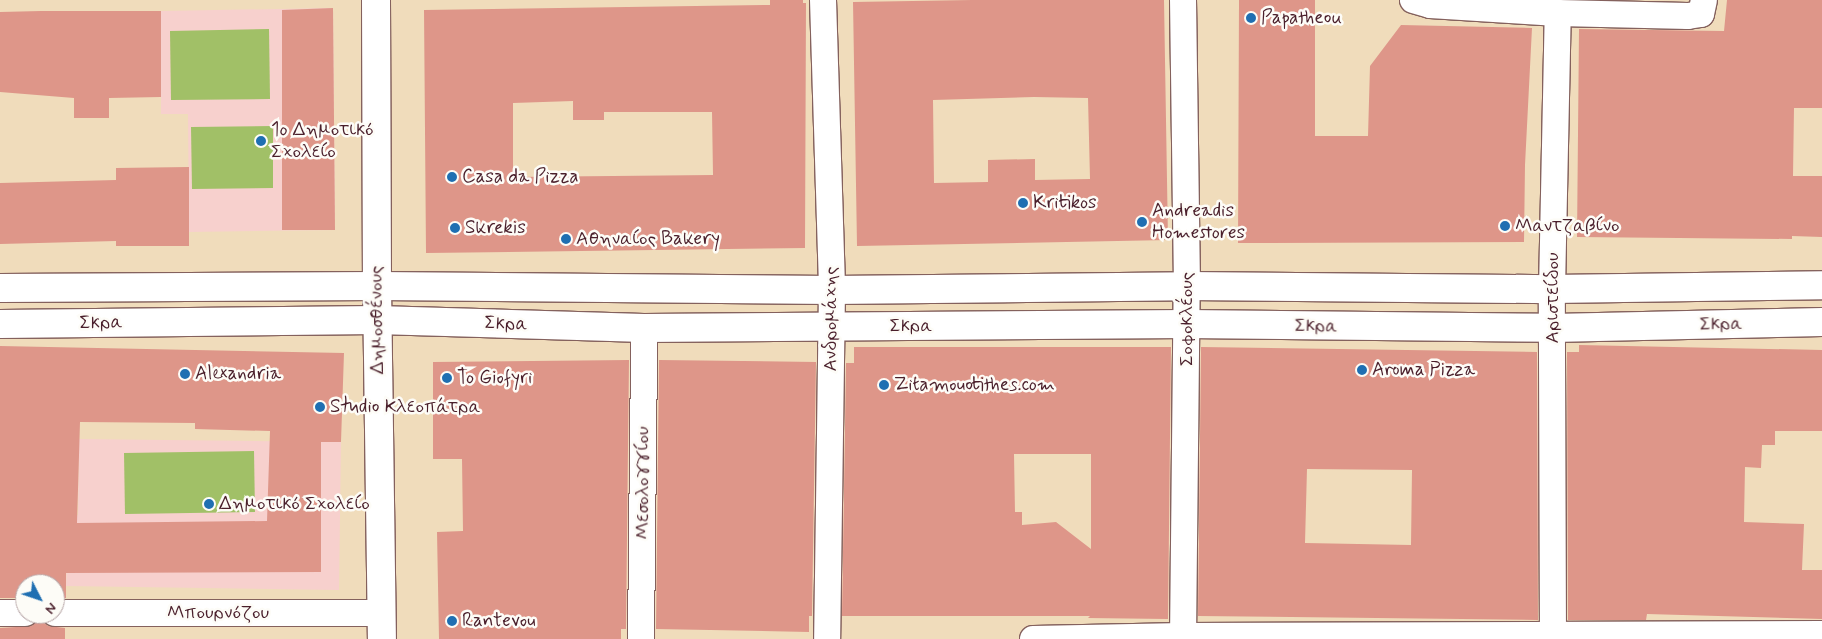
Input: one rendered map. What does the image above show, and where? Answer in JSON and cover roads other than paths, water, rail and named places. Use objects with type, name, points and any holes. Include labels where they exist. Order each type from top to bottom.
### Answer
[{"type":"street","name":"Δημοσθένους","points":[[376,0],[377,320],[382,626]]},
{"type":"street","name":"Ανδρομάχης","points":[[824,0],[832,290],[827,639]]},
{"type":"street","name":"Σοφοκλέους","points":[[1182,637],[1187,324],[1183,0]]},
{"type":"street","points":[[1413,0],[1430,5],[1558,13],[1688,16],[1701,14],[1704,0]]},
{"type":"street","name":"Αριστείδου","points":[[1553,636],[1552,289],[1558,13]]},
{"type":"street","name":"Σκρα","points":[[0,288],[377,286],[832,290],[1187,286],[1552,289],[1822,285]]},
{"type":"street","name":"Σκρα","points":[[0,324],[377,320],[644,328],[1187,324],[1553,328],[1822,322]]},
{"type":"street","name":"Μεσολογγίου","points":[[641,639],[644,328]]},
{"type":"street","points":[[0,613],[15,613]]},
{"type":"street","name":"Μπουρνόζου","points":[[65,613],[382,626]]},
{"type":"street","points":[[1033,639],[1822,634]]},
{"type":"place","name":"Papatheou","points":[[1251,18]]},
{"type":"place","name":"1o Δημοτικό Σχολείο","points":[[261,141]]},
{"type":"place","name":"Casa da Pizza","points":[[452,177]]},
{"type":"place","name":"Kritikos","points":[[1023,203]]},
{"type":"place","name":"Andreadis Homestores","points":[[1142,222]]},
{"type":"place","name":"Μαντζαβίνο","points":[[1505,226]]},
{"type":"place","name":"Skrekis","points":[[455,228]]},
{"type":"place","name":"Αθηναίος Bakery","points":[[566,239]]},
{"type":"place","name":"Aroma Pizza","points":[[1362,370]]},
{"type":"place","name":"Alexandria","points":[[185,374]]},
{"type":"place","name":"To Giofyri","points":[[447,378]]},
{"type":"place","name":"Zitamouotithes.com","points":[[884,385]]},
{"type":"place","name":"Studio Κλεοπάτρα","points":[[320,407]]},
{"type":"place","name":"Δημοτικό Σχολείο","points":[[209,504]]},
{"type":"place","name":"Rantevou","points":[[452,621]]}]
